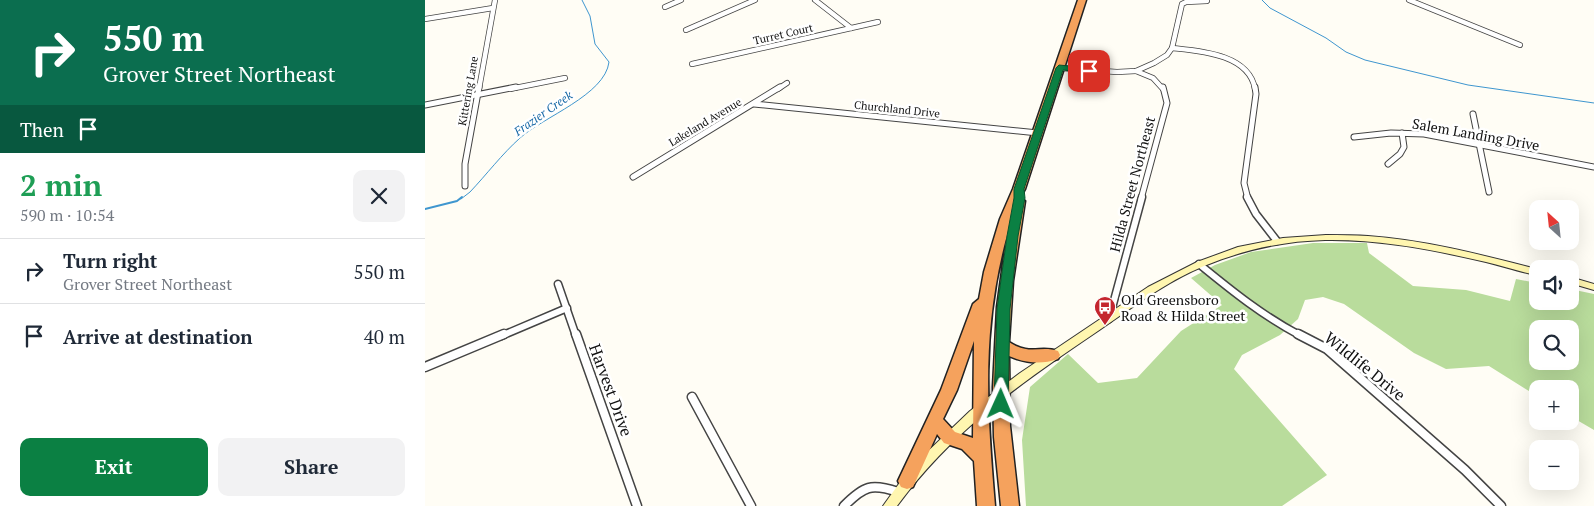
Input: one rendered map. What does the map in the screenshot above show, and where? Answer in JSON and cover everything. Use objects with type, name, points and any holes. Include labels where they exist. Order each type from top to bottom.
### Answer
[{"type":"highway","points":[[985,506],[979,412],[979,347],[986,290],[1010,207],[1019,189],[1082,0]]},
{"type":"highway","points":[[1010,506],[1001,415],[1002,345],[1005,292],[1019,189]]},
{"type":"highway","points":[[903,487],[949,390],[973,319],[986,290]]},
{"type":"highway","points":[[1002,345],[1012,352],[1026,357],[1053,355]]},
{"type":"highway","points":[[935,421],[950,438],[967,443],[982,457]]},
{"type":"main road","points":[[979,412],[1001,393],[1053,355],[1174,277],[1229,252],[1277,242],[1321,237],[1388,240],[1441,248],[1529,270]]},
{"type":"main road","points":[[1579,283],[1594,287]]},
{"type":"main road","points":[[889,506],[903,487],[950,438]]},
{"type":"street","name":"Kittering Lane","points":[[465,186],[465,164],[495,0]]},
{"type":"street","points":[[665,7],[681,0]]},
{"type":"street","points":[[686,30],[755,0]]},
{"type":"street","points":[[815,0],[851,28]]},
{"type":"street","points":[[1409,0],[1520,45]]},
{"type":"street","points":[[1059,68],[1117,72],[1136,71],[1161,60],[1167,56],[1172,48],[1182,4],[1186,2],[1207,1]]},
{"type":"street","points":[[425,19],[493,8]]},
{"type":"street","name":"Turret Court","points":[[692,64],[878,22]]},
{"type":"street","points":[[1172,48],[1205,52],[1226,58],[1247,71],[1253,78],[1256,94],[1243,183],[1245,196],[1253,210],[1277,242]]},
{"type":"street","name":"Hilda Street Northeast","points":[[1109,319],[1167,103],[1167,91],[1162,84],[1136,71]]},
{"type":"street","points":[[425,105],[565,78]]},
{"type":"street","name":"Lakeland Avenue","points":[[633,177],[787,83]]},
{"type":"street","name":"Churchland Drive","points":[[754,104],[1038,133]]},
{"type":"street","points":[[1473,114],[1489,192]]},
{"type":"street","points":[[1388,164],[1404,150],[1405,141],[1402,133]]},
{"type":"street","name":"Salem Landing Drive","points":[[1354,137],[1402,133],[1435,135],[1594,166]]},
{"type":"street","name":"Wildlife Drive","points":[[1199,264],[1249,305],[1272,321],[1327,349],[1465,470],[1501,506]]},
{"type":"street","name":"Harvest Drive","points":[[558,284],[637,506]]},
{"type":"street","points":[[425,367],[567,308]]},
{"type":"street","points":[[692,397],[751,506]]},
{"type":"street","points":[[950,438],[979,412]]},
{"type":"street","points":[[844,506],[860,489],[876,485],[903,487]]},
{"type":"green space","points":[[1313,243],[1367,243],[1369,253],[1413,286],[1466,290],[1510,301],[1516,279],[1529,281],[1529,310],[1579,310],[1579,291],[1594,294],[1594,430],[1579,421],[1579,380],[1529,380],[1529,391],[1489,366],[1446,369],[1414,353],[1344,304],[1323,297],[1305,300],[1298,319],[1280,335],[1242,355],[1234,369],[1327,475],[1282,506],[1026,506],[1022,440],[1030,387],[1068,354],[1098,383],[1137,378],[1181,331],[1222,305],[1191,278],[1215,265],[1251,252]]},
{"type":"waterway","name":"Frazier Creek","points":[[461,199],[470,192],[520,138],[585,95],[597,85],[605,74],[609,62],[595,44],[590,16],[582,0]]},
{"type":"waterway","points":[[1262,0],[1270,8],[1326,38],[1346,52],[1365,60],[1468,85],[1594,103]]},
{"type":"waterway","name":"Frazier Creek","points":[[425,209],[457,201],[462,197]]},
{"type":"place","name":"Old Greensboro Road & Hilda Street","points":[[1105,326]]},
{"type":"route","points":[[1001,404],[1003,309],[1019,189],[1059,68],[1089,71]]}]
